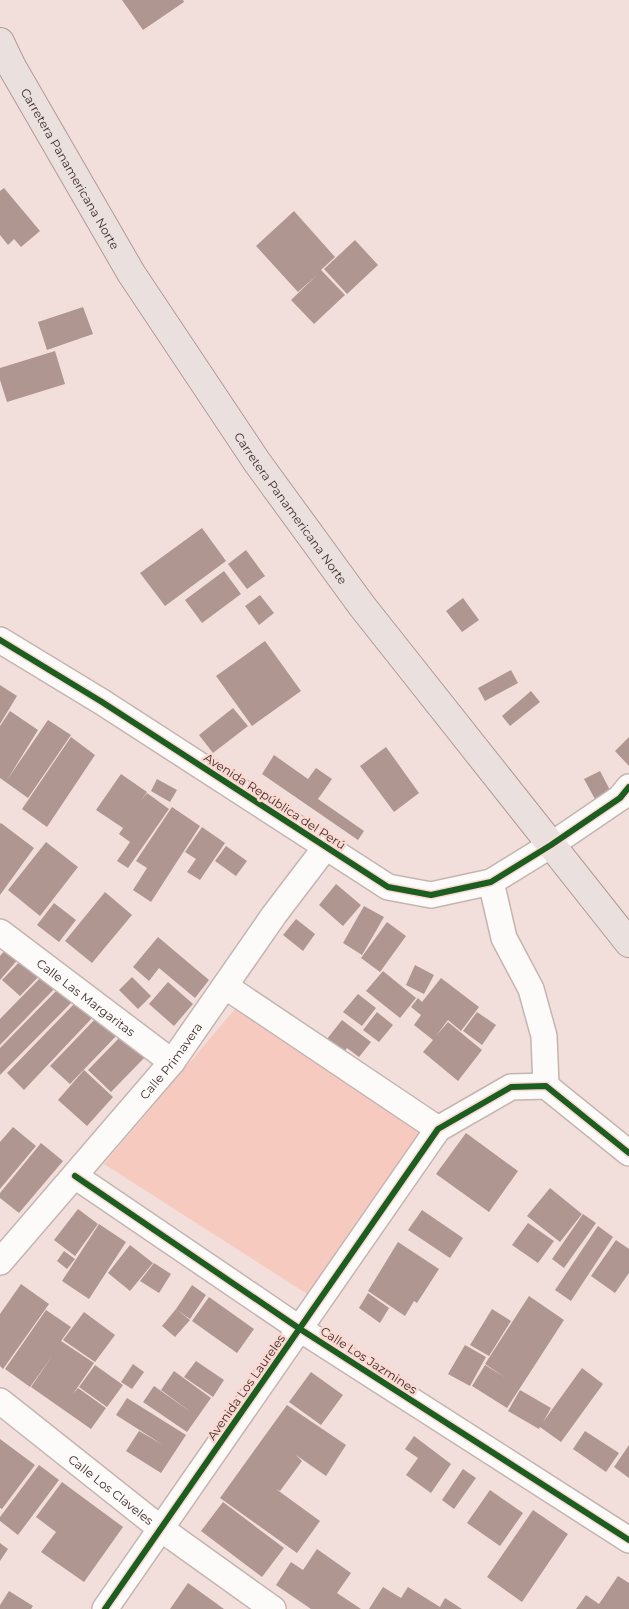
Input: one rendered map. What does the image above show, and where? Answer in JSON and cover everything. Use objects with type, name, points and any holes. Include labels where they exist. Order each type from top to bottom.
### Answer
[{"type":"main road","name":"Carretera Panamericana Norte","points":[[0,42],[12,67],[131,273],[257,462],[362,606],[629,943]]},
{"type":"street","name":"Avenida República del Perú","points":[[0,640],[102,702],[388,887],[431,894],[491,882],[551,845],[620,798],[629,788]]},
{"type":"street","name":"Calle Primavera","points":[[5,1247],[75,1176],[172,1062],[274,915],[325,848]]},
{"type":"street","points":[[491,882],[504,938],[531,989],[544,1036],[546,1086]]},
{"type":"street","name":"Calle Las Margaritas","points":[[0,932],[172,1062]]},
{"type":"street","points":[[225,986],[438,1129],[511,1087],[546,1086],[629,1154]]},
{"type":"street","name":"Avenida Los Laureles","points":[[105,1609],[438,1129]]},
{"type":"street","name":"Calle Los Jazmines","points":[[75,1176],[300,1329],[629,1540]]},
{"type":"street","name":"Calle Los Claveles","points":[[0,1402],[160,1528],[273,1609]]},
{"type":"shaded area","points":[[245,997],[430,1118],[307,1294],[104,1164]]},
{"type":"building","points":[[122,0],[183,0],[184,2],[143,30]]},
{"type":"building","points":[[4,188],[40,231],[21,247],[14,239],[8,245],[0,235],[0,191]]},
{"type":"building","points":[[294,211],[335,257],[321,270],[345,295],[314,324],[291,300],[318,274],[298,292],[256,246]]},
{"type":"building","points":[[355,240],[378,265],[347,294],[324,269]]},
{"type":"building","points":[[83,307],[93,334],[47,350],[38,322]]},
{"type":"building","points":[[55,351],[65,384],[7,402],[0,380],[0,368]]},
{"type":"building","points":[[202,528],[226,561],[165,606],[140,573]]},
{"type":"building","points":[[246,550],[265,576],[247,589],[228,564]]},
{"type":"building","points":[[224,571],[241,594],[202,623],[185,600]]},
{"type":"building","points":[[260,595],[274,613],[259,625],[245,606]]},
{"type":"building","points":[[463,598],[479,620],[462,632],[446,611]]},
{"type":"building","points":[[265,641],[301,691],[252,726],[216,676]]},
{"type":"building","points":[[511,670],[518,683],[485,701],[478,688]]},
{"type":"building","points":[[0,685],[17,696],[0,724]]},
{"type":"building","points":[[531,691],[540,702],[510,726],[502,716]]},
{"type":"building","points":[[233,708],[248,726],[213,753],[199,735]]},
{"type":"building","points":[[10,711],[38,730],[7,780],[48,720],[71,735],[28,798],[0,778],[0,726]]},
{"type":"building","points":[[71,737],[95,755],[47,827],[22,809]]},
{"type":"building","points":[[629,737],[629,766],[615,751]]},
{"type":"building","points":[[386,747],[419,793],[394,812],[360,766]]},
{"type":"building","points":[[274,755],[308,779],[316,768],[332,779],[318,799],[364,831],[358,840],[262,774]]},
{"type":"building","points":[[600,771],[611,792],[596,801],[584,779]]},
{"type":"building","points":[[121,774],[147,792],[140,802],[147,793],[169,809],[128,868],[117,861],[130,842],[119,834],[123,828],[96,810]]},
{"type":"building","points":[[157,779],[177,790],[170,802],[151,791]]},
{"type":"building","points":[[172,807],[200,826],[151,902],[133,890],[147,868],[136,861]]},
{"type":"building","points":[[0,824],[34,848],[0,895]]},
{"type":"building","points":[[202,827],[225,843],[200,880],[187,872],[196,859],[185,852]]},
{"type":"building","points":[[46,842],[78,867],[40,916],[8,890]]},
{"type":"building","points":[[226,846],[247,861],[236,876],[215,861]]},
{"type":"building","points":[[336,884],[361,905],[343,926],[319,905]]},
{"type":"building","points":[[105,892],[132,915],[92,963],[65,941]]},
{"type":"building","points":[[54,903],[76,920],[59,942],[37,925]]},
{"type":"building","points":[[364,906],[384,917],[362,955],[343,943]]},
{"type":"building","points":[[296,919],[315,934],[303,951],[283,935]]},
{"type":"building","points":[[387,922],[406,936],[380,972],[361,958]]},
{"type":"building","points":[[158,937],[209,980],[195,998],[159,968],[149,981],[133,967]]},
{"type":"building","points":[[8,947],[20,957],[0,980],[0,956]]},
{"type":"building","points":[[25,956],[42,973],[20,996],[2,980]]},
{"type":"building","points":[[415,965],[434,975],[424,994],[406,985]]},
{"type":"building","points":[[383,971],[416,998],[400,1018],[366,991]]},
{"type":"building","points":[[45,973],[58,985],[0,1045],[0,1019]]},
{"type":"building","points":[[132,977],[151,996],[138,1009],[119,990]]},
{"type":"building","points":[[441,978],[479,1007],[461,1031],[448,1020],[436,1036],[448,1022],[482,1050],[458,1081],[423,1052],[433,1040],[414,1025],[421,1015],[411,1007],[418,998],[422,1002]]},
{"type":"building","points":[[168,982],[193,1004],[174,1026],[149,1004]]},
{"type":"building","points":[[59,988],[73,1001],[0,1075],[0,1048]]},
{"type":"building","points":[[358,994],[376,1008],[362,1026],[343,1012]]},
{"type":"building","points":[[77,1001],[93,1017],[24,1090],[7,1073]]},
{"type":"building","points":[[377,1012],[393,1025],[379,1042],[363,1030]]},
{"type":"building","points":[[477,1012],[496,1025],[482,1045],[463,1031]]},
{"type":"building","points":[[99,1015],[119,1033],[70,1084],[50,1066]]},
{"type":"building","points":[[342,1020],[371,1042],[359,1057],[347,1048],[340,1057],[323,1044]]},
{"type":"building","points":[[123,1034],[146,1056],[111,1092],[88,1070]]},
{"type":"building","points":[[84,1070],[113,1097],[87,1126],[58,1100]]},
{"type":"building","points":[[13,1127],[36,1146],[0,1189],[0,1142]]},
{"type":"building","points":[[466,1133],[518,1171],[489,1212],[436,1174]]},
{"type":"building","points":[[41,1143],[63,1161],[19,1213],[0,1198],[0,1193]]},
{"type":"building","points":[[550,1188],[582,1214],[560,1242],[527,1216]]},
{"type":"building","points":[[78,1209],[98,1224],[75,1256],[54,1240]]},
{"type":"building","points":[[422,1210],[463,1238],[450,1258],[408,1230]]},
{"type":"building","points":[[583,1214],[596,1223],[564,1268],[552,1259]]},
{"type":"building","points":[[528,1223],[554,1241],[538,1263],[512,1245]]},
{"type":"building","points":[[99,1224],[126,1242],[89,1299],[62,1281]]},
{"type":"building","points":[[598,1226],[613,1237],[571,1301],[555,1290]]},
{"type":"building","points":[[616,1240],[629,1249],[629,1273],[615,1293],[591,1276]]},
{"type":"building","points":[[398,1242],[439,1269],[417,1303],[414,1301],[405,1316],[368,1291]]},
{"type":"building","points":[[130,1245],[153,1263],[130,1291],[108,1273]]},
{"type":"building","points":[[64,1251],[75,1259],[67,1269],[57,1261]]},
{"type":"building","points":[[154,1263],[171,1274],[159,1293],[140,1281]]},
{"type":"building","points":[[21,1284],[49,1304],[3,1369],[0,1366],[0,1314]]},
{"type":"building","points":[[192,1285],[206,1295],[190,1319],[176,1309]]},
{"type":"building","points":[[368,1293],[389,1308],[380,1323],[359,1308]]},
{"type":"building","points":[[529,1296],[564,1320],[507,1408],[472,1386],[485,1365],[506,1378],[485,1364]]},
{"type":"building","points":[[209,1297],[254,1329],[237,1353],[192,1321]]},
{"type":"building","points":[[176,1309],[190,1320],[175,1337],[162,1326]]},
{"type":"building","points":[[492,1309],[511,1321],[489,1356],[470,1345]]},
{"type":"building","points":[[46,1310],[71,1327],[61,1341],[94,1363],[73,1394],[78,1388],[106,1408],[91,1429],[31,1387],[53,1355],[30,1387],[5,1369]]},
{"type":"building","points":[[84,1312],[115,1335],[95,1362],[63,1340]]},
{"type":"building","points":[[465,1345],[486,1357],[470,1386],[448,1374]]},
{"type":"building","points":[[196,1361],[224,1380],[213,1397],[184,1377]]},
{"type":"building","points":[[133,1364],[144,1372],[132,1389],[121,1382]]},
{"type":"building","points":[[95,1365],[123,1385],[107,1407],[79,1387]]},
{"type":"building","points":[[582,1368],[603,1384],[561,1442],[540,1427],[539,1429],[508,1411],[520,1390],[551,1408],[543,1422]]},
{"type":"building","points":[[174,1371],[211,1398],[187,1432],[143,1402],[154,1386],[192,1413],[161,1390]]},
{"type":"building","points":[[311,1372],[343,1395],[321,1425],[289,1402]]},
{"type":"building","points":[[127,1398],[186,1435],[161,1473],[126,1451],[139,1431],[163,1445],[116,1415]]},
{"type":"building","points":[[287,1405],[346,1445],[326,1476],[296,1455],[302,1461],[280,1491],[276,1489],[320,1521],[297,1553],[220,1498]]},
{"type":"building","points":[[585,1431],[619,1453],[606,1472],[573,1449]]},
{"type":"building","points":[[414,1436],[451,1464],[431,1493],[406,1475],[418,1458],[405,1449]]},
{"type":"building","points":[[0,1439],[35,1465],[2,1509],[0,1508]]},
{"type":"building","points":[[629,1445],[629,1478],[614,1467]]},
{"type":"building","points":[[39,1465],[59,1480],[18,1535],[0,1521],[0,1517]]},
{"type":"building","points":[[463,1469],[476,1478],[454,1509],[442,1500]]},
{"type":"building","points":[[62,1482],[123,1527],[84,1582],[41,1552],[56,1532],[36,1517]]},
{"type":"building","points":[[490,1490],[523,1513],[500,1546],[467,1523]]},
{"type":"building","points":[[223,1502],[284,1548],[262,1577],[201,1531]]},
{"type":"building","points":[[533,1510],[568,1534],[522,1602],[487,1577]]},
{"type":"building","points":[[0,1543],[8,1549],[0,1561]]},
{"type":"building","points":[[317,1549],[351,1573],[337,1593],[361,1609],[311,1609],[276,1585],[291,1562],[303,1570]]},
{"type":"building","points":[[618,1576],[629,1583],[629,1609],[576,1609],[586,1595],[599,1604]]},
{"type":"building","points":[[188,1583],[224,1609],[170,1609]]},
{"type":"building","points":[[383,1587],[401,1598],[408,1587],[440,1607],[445,1598],[462,1609],[369,1609]]},
{"type":"building","points":[[9,1591],[33,1606],[31,1609],[0,1609],[0,1605]]},
{"type":"cycle path","points":[[0,640],[102,702],[388,887],[431,895],[491,882],[551,845],[620,798],[629,787]]},
{"type":"cycle path","points":[[105,1609],[438,1129],[511,1087],[546,1086],[629,1153]]},
{"type":"cycle path","points":[[75,1176],[300,1329],[629,1540]]}]
